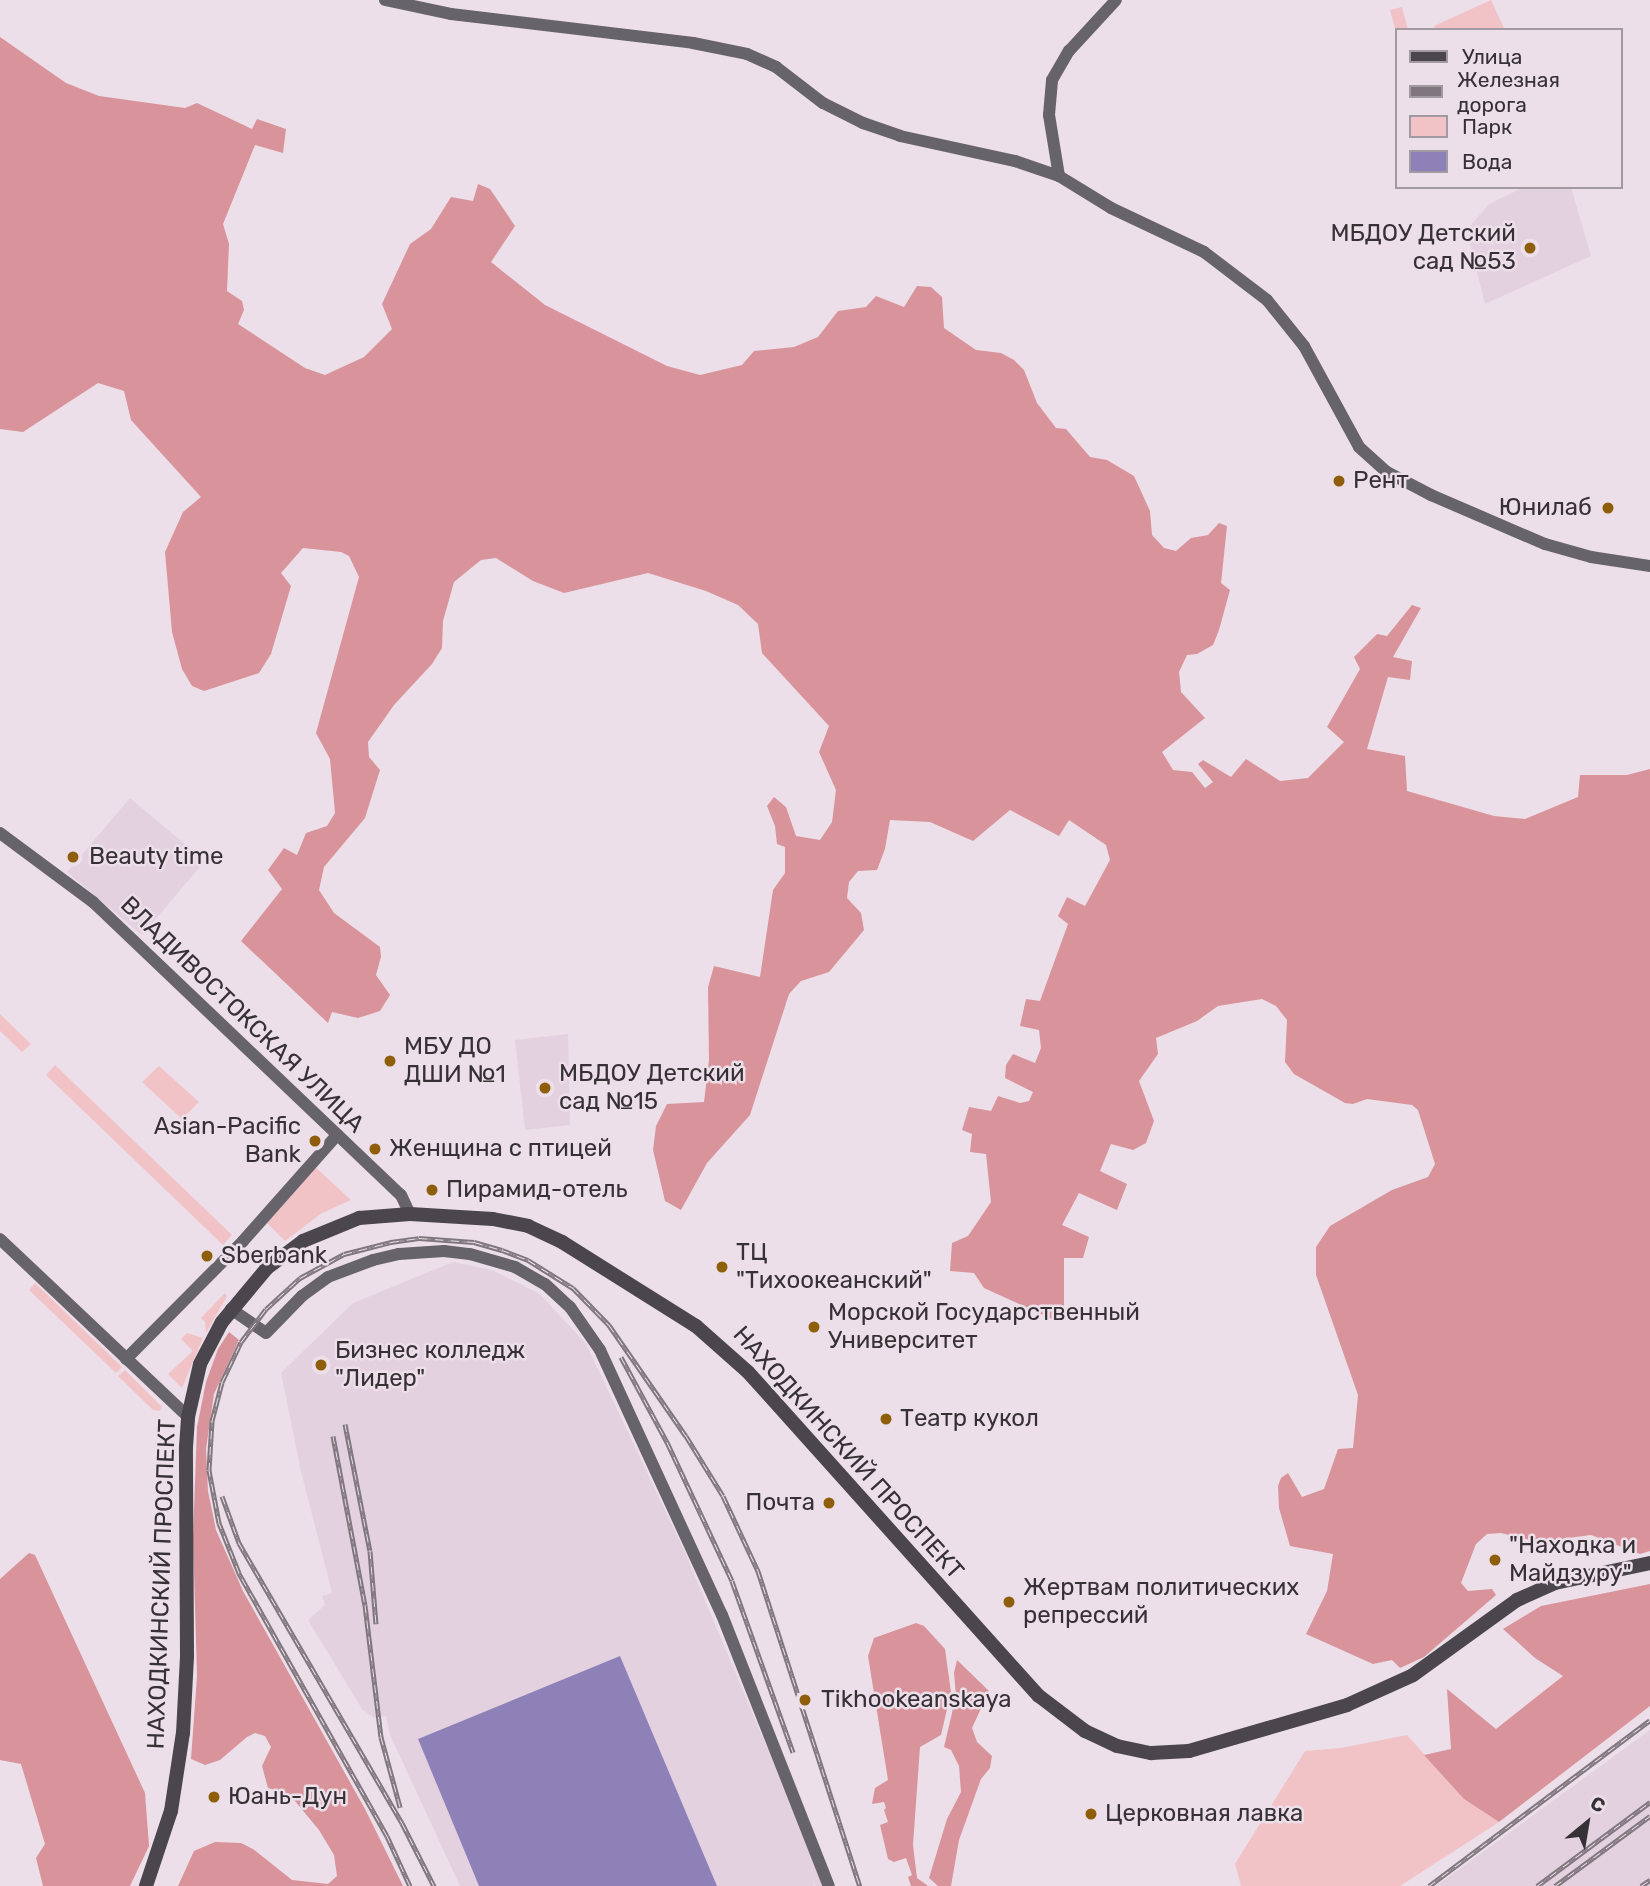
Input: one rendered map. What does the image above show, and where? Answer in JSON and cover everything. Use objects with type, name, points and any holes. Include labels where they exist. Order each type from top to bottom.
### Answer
[{"type":"main road","points":[[385,0],[451,14],[693,43],[747,54],[776,67],[835,110],[872,127],[921,142],[1015,161],[1059,176],[1111,208],[1205,252],[1267,300],[1304,346],[1359,447],[1387,472],[1431,495],[1545,544],[1591,557],[1650,566]]},
{"type":"main road","points":[[1059,176],[1049,115],[1052,80],[1069,51],[1116,0]]},
{"type":"main road","name":"ВЛАДИВОСТОКСКАЯ УЛИЦА","points":[[0,833],[93,902],[401,1195],[410,1214]]},
{"type":"main road","points":[[126,1359],[234,1250],[337,1135]]},
{"type":"main road","name":"НАХОДКИНСКИЙ ПРОСПЕКТ","points":[[146,1886],[172,1811],[183,1733],[187,1656],[185,1476],[188,1417],[200,1364],[231,1309],[267,1268],[303,1241],[359,1218],[410,1214],[493,1219],[528,1226],[562,1242],[696,1326],[748,1372],[1039,1696],[1080,1728],[1117,1746],[1151,1753],[1189,1751],[1347,1705],[1413,1675],[1517,1600],[1555,1583],[1650,1563]]},
{"type":"main road","points":[[0,1239],[188,1417]]},
{"type":"main road","points":[[231,1309],[266,1333],[302,1296],[328,1277],[386,1257],[444,1251],[470,1254],[515,1268],[545,1284],[570,1307],[600,1350],[722,1615],[829,1886]]},
{"type":"shaded area","points":[[0,37],[66,83],[99,96],[185,108],[197,103],[252,129],[257,119],[286,129],[283,153],[255,145],[223,224],[229,244],[227,291],[242,301],[244,310],[238,324],[305,368],[325,375],[364,357],[392,329],[382,304],[410,244],[431,229],[451,197],[473,201],[478,184],[490,189],[515,226],[491,262],[545,305],[667,366],[700,375],[742,365],[754,351],[794,347],[818,337],[838,311],[866,307],[876,296],[904,307],[917,286],[931,287],[942,297],[944,328],[976,350],[1001,353],[1014,360],[1024,370],[1037,403],[1056,428],[1066,429],[1090,457],[1107,460],[1134,476],[1150,511],[1152,535],[1164,548],[1176,551],[1191,538],[1208,535],[1219,523],[1227,526],[1221,583],[1230,590],[1219,630],[1213,645],[1197,654],[1187,655],[1179,672],[1181,692],[1205,718],[1162,752],[1173,770],[1192,772],[1205,788],[1213,782],[1198,764],[1203,760],[1231,777],[1246,759],[1280,781],[1308,778],[1344,742],[1327,727],[1360,669],[1354,657],[1377,634],[1387,636],[1412,605],[1421,608],[1393,657],[1412,661],[1410,680],[1388,677],[1367,749],[1405,756],[1407,791],[1494,816],[1525,819],[1578,797],[1580,775],[1627,775],[1650,769],[1650,1551],[1640,1554],[1591,1535],[1538,1542],[1501,1533],[1487,1534],[1476,1544],[1461,1583],[1468,1591],[1492,1589],[1496,1595],[1424,1657],[1400,1668],[1392,1660],[1373,1664],[1306,1634],[1327,1591],[1333,1554],[1290,1546],[1279,1508],[1278,1486],[1281,1478],[1288,1473],[1302,1497],[1324,1489],[1338,1449],[1353,1448],[1358,1395],[1316,1275],[1316,1247],[1330,1226],[1392,1190],[1428,1177],[1435,1164],[1418,1110],[1412,1105],[1367,1099],[1353,1104],[1345,1103],[1294,1074],[1285,1062],[1287,1020],[1276,1006],[1262,999],[1218,1006],[1197,1021],[1156,1038],[1158,1054],[1139,1081],[1154,1121],[1146,1143],[1133,1150],[1111,1144],[1100,1171],[1127,1184],[1117,1210],[1079,1193],[1062,1225],[1089,1237],[1083,1258],[1064,1258],[1064,1316],[1052,1319],[984,1288],[974,1273],[950,1271],[952,1243],[968,1236],[991,1202],[986,1154],[970,1152],[972,1134],[962,1130],[969,1107],[991,1111],[998,1096],[1020,1103],[1029,1101],[1033,1092],[1005,1078],[1006,1065],[1013,1054],[1035,1063],[1041,1048],[1039,1030],[1020,1026],[1026,999],[1040,1001],[1068,924],[1058,916],[1067,897],[1085,906],[1110,860],[1106,845],[1069,820],[1059,836],[1010,810],[973,841],[930,822],[890,820],[885,849],[877,870],[858,871],[849,882],[847,898],[861,913],[864,930],[829,972],[801,981],[789,994],[750,1115],[707,1163],[681,1210],[665,1201],[653,1150],[656,1126],[667,1104],[704,1102],[709,1060],[708,987],[714,966],[760,977],[773,890],[785,873],[785,847],[777,844],[775,826],[767,806],[774,797],[786,807],[796,836],[820,840],[832,822],[836,790],[819,752],[829,726],[762,653],[758,624],[738,605],[706,591],[648,573],[564,593],[533,581],[496,558],[481,560],[454,582],[443,621],[442,648],[432,664],[394,705],[368,742],[369,757],[380,770],[365,818],[324,867],[319,890],[334,913],[380,947],[381,957],[376,975],[390,995],[380,1011],[358,1018],[332,1012],[328,1023],[241,941],[282,889],[268,870],[284,848],[297,855],[306,833],[327,826],[335,813],[330,759],[316,733],[359,577],[349,556],[341,552],[303,548],[281,573],[291,586],[271,654],[259,673],[204,691],[192,686],[182,669],[172,632],[165,552],[183,512],[201,497],[131,420],[124,391],[98,383],[23,432],[0,429]]},
{"type":"shaded area","name":"МБДОУ Детский сад №53","points":[[1520,189],[1572,189],[1591,256],[1485,304],[1469,240],[1470,226],[1489,204]]},
{"type":"shaded area","points":[[130,798],[205,861],[142,935],[67,872]]},
{"type":"shaded area","name":"МБДОУ Детский сад №15","points":[[568,1034],[570,1125],[525,1130],[515,1040]]},
{"type":"shaded area","points":[[453,1262],[492,1270],[540,1294],[586,1344],[684,1550],[825,1886],[816,1886],[812,1879],[814,1886],[717,1886],[620,1656],[418,1739],[479,1886],[460,1886],[390,1735],[386,1716],[374,1718],[362,1709],[308,1620],[325,1605],[322,1596],[332,1593],[300,1467],[281,1373],[353,1303]]},
{"type":"shaded area","points":[[229,1332],[239,1340],[214,1394],[206,1449],[208,1491],[216,1530],[243,1591],[365,1809],[403,1886],[178,1886],[194,1851],[215,1842],[241,1843],[253,1849],[292,1880],[328,1884],[337,1876],[334,1855],[319,1830],[290,1795],[268,1788],[262,1766],[271,1747],[265,1736],[255,1733],[220,1760],[205,1765],[191,1759],[197,1676],[193,1538],[197,1427],[206,1382],[218,1349]]},
{"type":"shaded area","points":[[29,1553],[35,1555],[145,1793],[149,1846],[130,1886],[43,1886],[36,1858],[45,1844],[21,1764],[0,1760],[0,1579]]},
{"type":"shaded area","points":[[1650,1584],[1650,1706],[1499,1822],[1464,1799],[1424,1755],[1451,1749],[1447,1689],[1496,1729],[1563,1676],[1535,1658],[1503,1629],[1541,1606]]},
{"type":"shaded area","points":[[916,1623],[924,1626],[945,1649],[951,1692],[941,1735],[920,1747],[913,1845],[917,1878],[928,1886],[911,1886],[908,1877],[912,1875],[906,1858],[894,1862],[888,1859],[880,1825],[888,1822],[884,1810],[886,1808],[884,1802],[872,1804],[875,1788],[888,1780],[868,1656],[874,1638]]},
{"type":"shaded area","points":[[957,1660],[989,1691],[972,1728],[977,1742],[992,1756],[990,1768],[981,1779],[959,1840],[951,1886],[938,1886],[929,1878],[947,1819],[961,1792],[959,1766],[951,1750],[944,1747],[956,1696],[954,1673]]},
{"type":"shaded area","points":[[1650,1730],[1650,1886],[1436,1886]]},
{"type":"green space","points":[[1491,0],[1504,28],[1435,28],[1434,26]]},
{"type":"green space","points":[[1402,7],[1407,28],[1395,28],[1390,10]]},
{"type":"green space","points":[[0,1014],[31,1044],[22,1052],[0,1031]]},
{"type":"green space","points":[[55,1065],[232,1235],[223,1245],[46,1075]]},
{"type":"green space","points":[[159,1066],[199,1102],[182,1119],[142,1082]]},
{"type":"green space","points":[[313,1165],[351,1200],[322,1213],[285,1241],[265,1221]]},
{"type":"green space","points":[[35,1283],[122,1367],[116,1373],[29,1290]]},
{"type":"green space","points":[[225,1293],[227,1296],[206,1333],[205,1322],[201,1318]]},
{"type":"green space","points":[[187,1333],[203,1338],[182,1388],[168,1374],[193,1351],[181,1339]]},
{"type":"green space","points":[[125,1370],[162,1407],[159,1411],[153,1410],[118,1376]]},
{"type":"green space","points":[[1407,1735],[1464,1799],[1499,1822],[1400,1886],[1241,1886],[1235,1864],[1305,1751],[1341,1748]]},
{"type":"water","points":[[620,1656],[717,1886],[479,1886],[418,1739]]},
{"type":"railway","points":[[410,1886],[387,1836],[239,1573],[219,1523],[209,1470],[212,1421],[222,1382],[241,1342],[266,1309],[300,1278],[344,1254],[419,1238],[474,1242],[502,1250],[528,1260],[573,1288],[609,1325],[686,1436],[723,1496],[758,1571],[860,1886]]},
{"type":"railway","points":[[621,1357],[667,1442],[732,1581],[793,1752]]},
{"type":"railway","points":[[345,1424],[370,1551],[376,1624]]},
{"type":"railway","points":[[333,1436],[365,1605],[381,1737],[400,1807]]},
{"type":"railway","points":[[222,1496],[239,1543],[402,1823],[434,1886]]},
{"type":"railway","points":[[1429,1886],[1650,1720]]},
{"type":"railway","points":[[1537,1886],[1650,1802]]},
{"type":"railway","points":[[1555,1886],[1650,1816]]},
{"type":"railway","points":[[1641,1886],[1650,1880]]},
{"type":"place","name":"МБДОУ Детский сад №53","points":[[1530,248]]},
{"type":"place","name":"Рент","points":[[1339,481]]},
{"type":"place","name":"Юнилаб","points":[[1608,508]]},
{"type":"place","name":"Beauty time","points":[[73,857]]},
{"type":"place","name":"МБУ ДО ДШИ №1","points":[[390,1061]]},
{"type":"place","name":"МБДОУ Детский сад №15","points":[[545,1088]]},
{"type":"place","name":"Asian-Pacific Bank","points":[[315,1141]]},
{"type":"place","name":"Женщина с птицей","points":[[375,1149]]},
{"type":"place","name":"Пирамид-отель","points":[[432,1190]]},
{"type":"place","name":"Sberbank","points":[[207,1256]]},
{"type":"place","name":"ТЦ \"Тихоокеанский\"","points":[[722,1267]]},
{"type":"place","name":"Морской Государственный Университет","points":[[814,1327]]},
{"type":"place","name":"Бизнес колледж \"Лидер\"","points":[[321,1365]]},
{"type":"place","name":"Театр кукол","points":[[886,1419]]},
{"type":"place","name":"Почта","points":[[829,1503]]},
{"type":"place","name":"\"Находка и Майдзуру\"","points":[[1495,1560]]},
{"type":"place","name":"Жертвам политических репрессий","points":[[1009,1602]]},
{"type":"place","name":"Tikhookeanskaya","points":[[805,1700]]},
{"type":"place","name":"Юань-Дун","points":[[214,1797]]},
{"type":"place","name":"Церковная лавка","points":[[1091,1814]]}]
